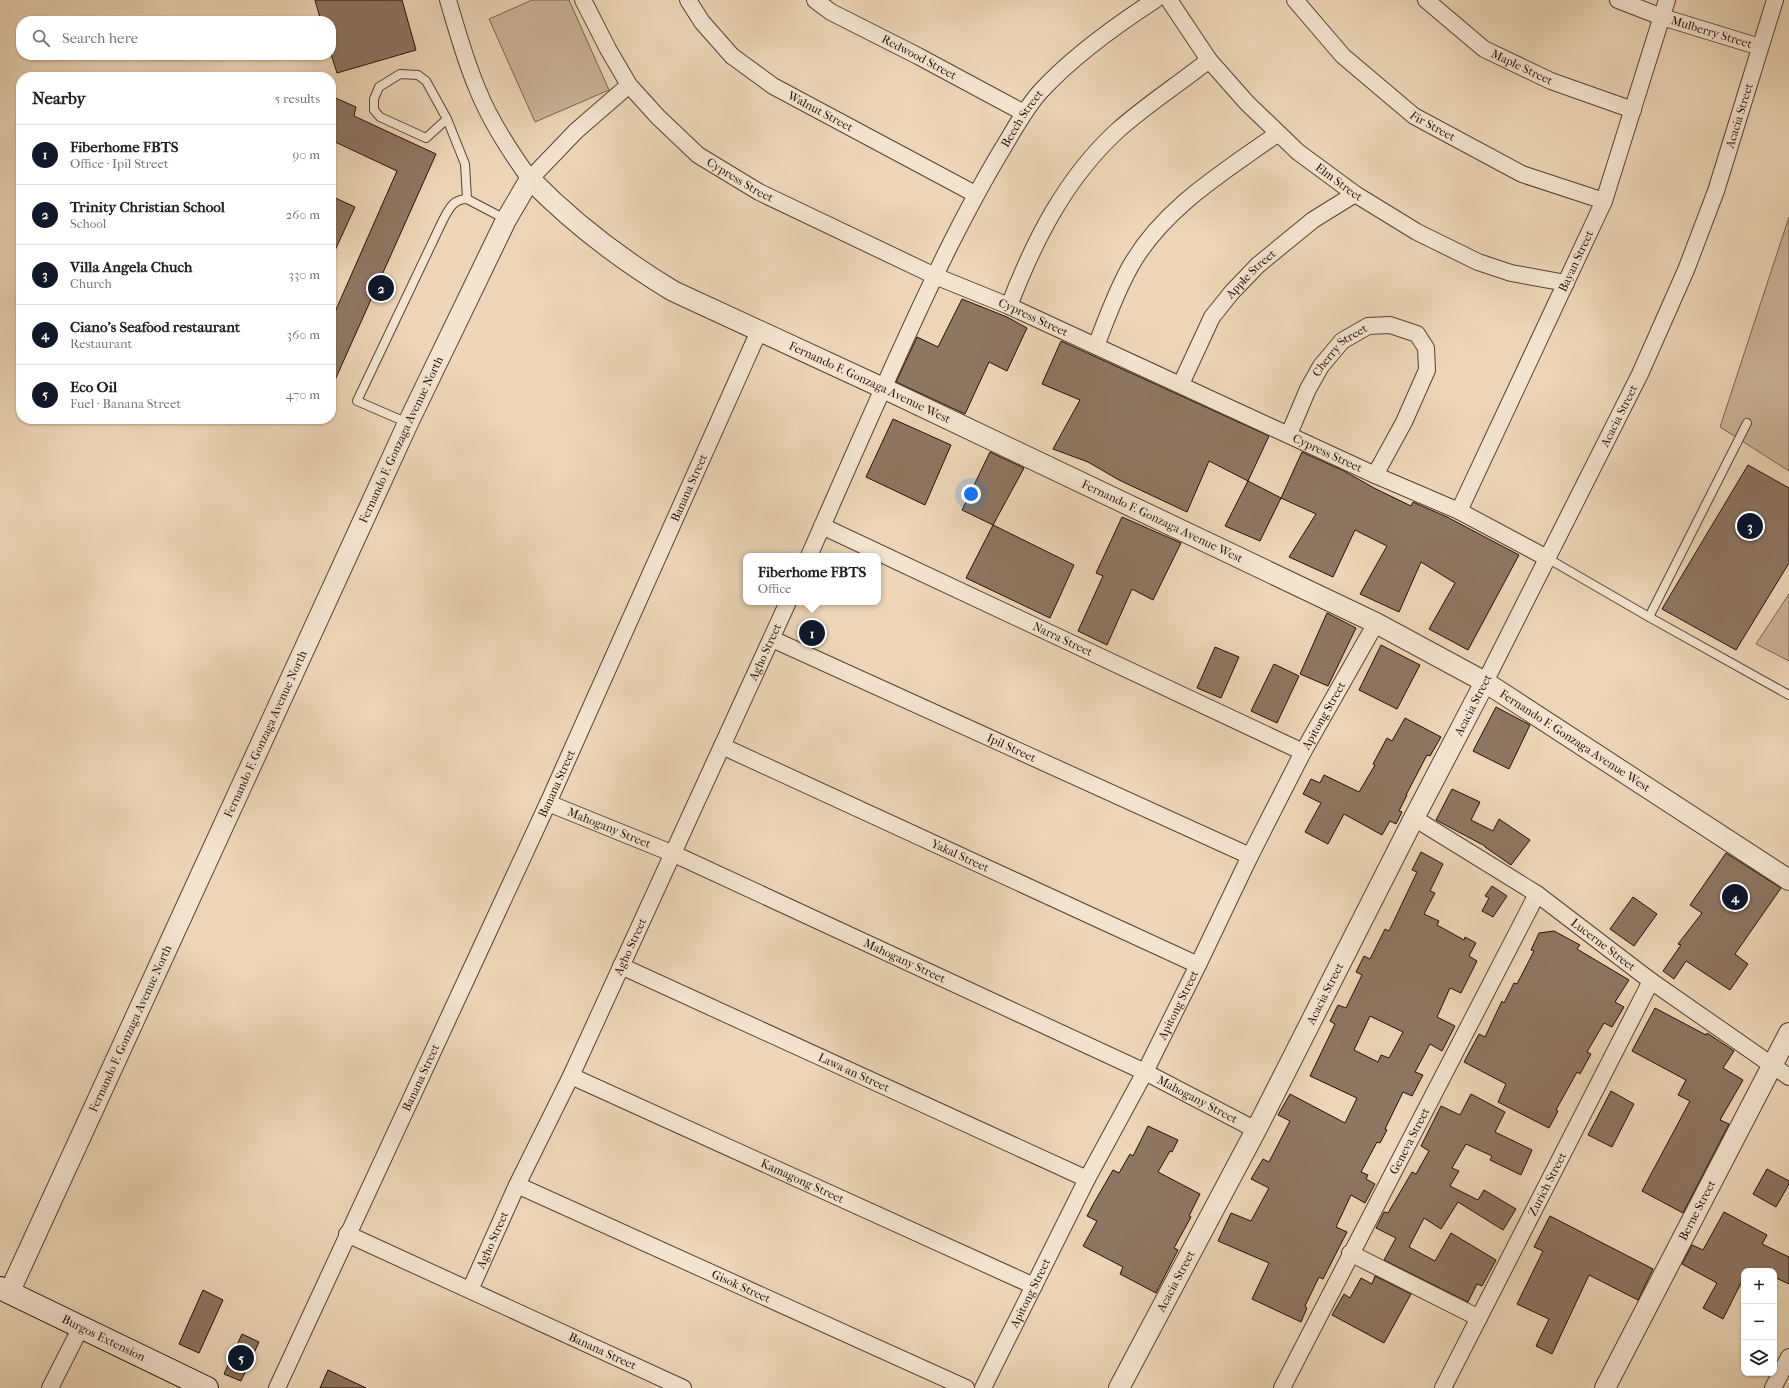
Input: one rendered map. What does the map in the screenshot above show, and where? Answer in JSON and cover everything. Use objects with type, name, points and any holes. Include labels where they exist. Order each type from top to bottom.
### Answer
[{"type":"main road","name":"Burgos Extension","points":[[5,1290],[197,1386]]},
{"type":"street","points":[[448,0],[476,88],[510,151],[530,179],[576,131],[629,85]]},
{"type":"street","name":"Cypress Street","points":[[583,0],[608,49],[629,85],[658,117],[698,155],[759,192],[935,276],[1009,306],[1459,511],[1547,558]]},
{"type":"street","name":"Walnut Street","points":[[688,0],[702,22],[732,56],[773,86],[975,194]]},
{"type":"street","name":"Redwood Street","points":[[815,0],[831,12],[1024,112]]},
{"type":"street","name":"Beech Street","points":[[883,388],[975,194],[1024,112],[1062,71],[1119,24],[1155,0]]},
{"type":"street","name":"Elm Street","points":[[1169,0],[1209,60],[1246,103],[1298,152],[1355,194],[1417,232],[1478,262],[1511,273],[1566,283]]},
{"type":"street","name":"Fir Street","points":[[1295,0],[1343,56],[1414,116],[1522,174],[1604,201]]},
{"type":"street","name":"Maple Street","points":[[1426,0],[1484,49],[1551,81],[1633,110]]},
{"type":"street","name":"Mulberry Street","points":[[1618,0],[1662,17],[1760,48]]},
{"type":"street","name":"Bayan Street","points":[[1459,511],[1604,201],[1667,0]]},
{"type":"street","name":"Acacia Street","points":[[1119,1388],[1256,1130],[1414,818],[1485,682],[1640,374],[1686,270],[1716,191],[1774,0]]},
{"type":"street","points":[[1009,306],[1025,265],[1046,223],[1066,189],[1090,158],[1118,131],[1209,60]]},
{"type":"street","points":[[1096,346],[1129,268],[1159,227],[1201,188],[1278,134]]},
{"type":"street","name":"Fernando F. Gonzaga Avenue North","points":[[5,1290],[408,423],[506,220],[530,179]]},
{"type":"street","name":"Fernando F. Gonzaga Avenue West","points":[[530,179],[556,205],[590,234],[643,273],[673,291],[883,388],[1376,623],[1485,682],[1789,880]]},
{"type":"street","name":"Apple Street","points":[[1181,384],[1212,317],[1232,292],[1258,265],[1303,228],[1355,194]]},
{"type":"street","name":"Cherry Street","points":[[1289,434],[1308,389],[1321,366],[1342,341],[1368,326],[1390,325],[1417,334],[1426,348],[1427,370],[1404,422],[1375,474]]},
{"type":"street","name":"Banana Street","points":[[277,1388],[347,1234],[548,803],[760,331]]},
{"type":"street","points":[[810,553],[883,388]]},
{"type":"street","name":"Narra Street","points":[[822,526],[879,553]]},
{"type":"street","name":"Narra Street","points":[[881,554],[1303,752]]},
{"type":"street","name":"Agho Street","points":[[470,1290],[517,1185],[571,1076],[787,605]]},
{"type":"street","name":"Apitong Street","points":[[983,1388],[1087,1179],[1145,1072],[1250,856],[1303,752],[1376,623]]},
{"type":"street","name":"Ipil Street","points":[[772,639],[1250,856]]},
{"type":"street","name":"Yakal Street","points":[[722,746],[1198,965]]},
{"type":"street","name":"Mahogany Street","points":[[548,803],[672,853],[1145,1072],[1256,1130]]},
{"type":"street","name":"Lucerne Street","points":[[1414,818],[1536,894],[1651,981],[1789,1077]]},
{"type":"street","name":"Geneva Street","points":[[1282,1388],[1536,894]]},
{"type":"street","name":"Lawa-an Street","points":[[621,966],[1087,1179]]},
{"type":"street","name":"Zurich Street","points":[[1443,1388],[1651,981]]},
{"type":"street","name":"Berne Street","points":[[1605,1388],[1789,1033]]},
{"type":"street","name":"Kamagong Street","points":[[571,1076],[1034,1286]]},
{"type":"street","name":"Gisok Street","points":[[517,1185],[966,1388]]},
{"type":"street","name":"Banana Street","points":[[347,1234],[683,1388]]},
{"type":"street","points":[[1350,1254],[1479,1318]]},
{"type":"street","points":[[50,1388],[81,1327]]},
{"type":"street","points":[[1773,1388],[1789,1357]]},
{"type":"lane","points":[[447,120],[426,138],[380,117],[374,110],[374,99],[379,87],[400,74],[418,75],[426,81],[447,120],[465,164],[467,199]]},
{"type":"lane","points":[[408,423],[357,401],[443,220],[453,204],[460,199],[467,199],[506,220]]},
{"type":"lane","points":[[1649,617],[1747,423]]},
{"type":"lane","points":[[1547,558],[1789,695]]},
{"type":"shaded area","points":[[532,0],[569,0],[609,90],[535,122],[489,19]]},
{"type":"shaded area","points":[[1789,217],[1789,471],[1720,427]]},
{"type":"shaded area","points":[[1789,594],[1789,661],[1756,644]]},
{"type":"building","points":[[315,0],[402,0],[416,50],[337,73],[333,60],[336,60],[336,16],[320,16]]},
{"type":"building","points":[[336,98],[356,107],[354,116],[436,154],[336,378],[336,310],[397,171],[336,142]]},
{"type":"building","points":[[336,198],[355,207],[336,248]]},
{"type":"building","points":[[962,299],[1007,317],[1027,328],[1007,371],[989,362],[965,414],[896,382],[917,337],[938,347]]},
{"type":"building","points":[[1061,341],[1269,436],[1248,481],[1209,461],[1187,512],[1119,480],[1088,462],[1053,449],[1080,400],[1042,384]]},
{"type":"building","points":[[893,419],[951,445],[925,505],[866,477]]},
{"type":"building","points":[[990,452],[1024,468],[993,525],[962,510]]},
{"type":"building","points":[[1302,452],[1344,471],[1411,506],[1413,502],[1447,517],[1519,555],[1468,650],[1429,629],[1455,583],[1421,562],[1399,612],[1360,594],[1387,546],[1355,530],[1333,577],[1289,557],[1316,514],[1281,498]]},
{"type":"building","points":[[1748,465],[1789,488],[1789,563],[1736,650],[1662,609]]},
{"type":"building","points":[[1248,481],[1281,498],[1260,541],[1225,526]]},
{"type":"building","points":[[1122,517],[1181,543],[1153,600],[1132,589],[1107,645],[1078,631],[1103,576],[1096,573]]},
{"type":"building","points":[[993,525],[1074,565],[1050,618],[966,578]]},
{"type":"building","points":[[1327,613],[1356,628],[1328,686],[1300,674]]},
{"type":"building","points":[[1381,645],[1420,665],[1397,709],[1359,690]]},
{"type":"building","points":[[1215,647],[1239,657],[1221,698],[1197,688]]},
{"type":"building","points":[[1274,664],[1299,676],[1277,723],[1251,711]]},
{"type":"building","points":[[1496,707],[1530,725],[1509,769],[1473,751]]},
{"type":"building","points":[[1405,718],[1441,737],[1430,756],[1427,755],[1406,795],[1399,811],[1402,812],[1396,824],[1390,821],[1382,835],[1344,814],[1328,844],[1305,832],[1321,803],[1303,794],[1311,779],[1320,783],[1324,775],[1359,792],[1375,765],[1373,764],[1387,738],[1392,741]]},
{"type":"building","points":[[1452,789],[1480,802],[1471,820],[1493,831],[1499,819],[1530,840],[1511,865],[1485,846],[1436,820]]},
{"type":"building","points":[[1421,852],[1443,864],[1430,891],[1435,893],[1424,914],[1439,921],[1437,925],[1464,940],[1465,937],[1476,943],[1469,956],[1477,961],[1461,993],[1450,988],[1437,1017],[1455,1026],[1442,1051],[1430,1044],[1415,1072],[1423,1075],[1412,1096],[1403,1092],[1385,1129],[1387,1130],[1380,1143],[1377,1142],[1361,1172],[1368,1175],[1366,1179],[1375,1184],[1365,1203],[1351,1195],[1336,1227],[1347,1232],[1323,1279],[1319,1277],[1305,1306],[1307,1308],[1301,1322],[1252,1299],[1269,1263],[1218,1241],[1231,1213],[1251,1221],[1269,1188],[1251,1179],[1263,1159],[1269,1162],[1290,1121],[1278,1115],[1290,1094],[1345,1123],[1357,1098],[1310,1076],[1335,1024],[1330,1021],[1338,1005],[1346,1008],[1362,975],[1356,972],[1364,956],[1370,959],[1385,929],[1389,931],[1417,872],[1412,870]],"holes":[[[1370,1016],[1403,1032],[1389,1058],[1381,1055],[1378,1062],[1354,1050]]]},
{"type":"building","points":[[1726,853],[1781,888],[1735,954],[1748,964],[1730,990],[1686,961],[1674,979],[1663,971],[1681,945],[1678,944],[1702,913],[1690,905]]},
{"type":"building","points":[[1492,886],[1507,896],[1493,917],[1482,911],[1489,898],[1485,896]]},
{"type":"building","points":[[1633,897],[1657,914],[1634,946],[1610,929]]},
{"type":"building","points":[[1554,931],[1580,945],[1577,949],[1629,980],[1615,1002],[1624,1007],[1612,1027],[1604,1023],[1587,1052],[1591,1054],[1580,1074],[1577,1072],[1556,1110],[1558,1111],[1549,1128],[1498,1102],[1506,1084],[1464,1062],[1479,1034],[1485,1037],[1502,1001],[1504,1003],[1514,983],[1517,984],[1534,951],[1531,950],[1539,933]]},
{"type":"building","points":[[1655,1008],[1706,1035],[1707,1033],[1734,1051],[1723,1068],[1743,1080],[1720,1120],[1729,1124],[1683,1213],[1642,1191],[1690,1101],[1678,1095],[1686,1080],[1632,1051]]},
{"type":"building","points":[[1611,1091],[1634,1104],[1612,1147],[1588,1135]]},
{"type":"building","points":[[1471,1094],[1505,1112],[1495,1132],[1532,1150],[1521,1175],[1490,1160],[1492,1156],[1466,1144],[1452,1168],[1459,1171],[1450,1186],[1478,1200],[1484,1190],[1516,1209],[1503,1230],[1458,1202],[1441,1229],[1424,1218],[1409,1247],[1435,1261],[1451,1233],[1496,1260],[1482,1286],[1477,1284],[1468,1302],[1384,1260],[1396,1238],[1376,1228],[1384,1212],[1388,1213],[1412,1172],[1416,1174],[1429,1151],[1421,1146],[1441,1106],[1460,1115]]},
{"type":"building","points":[[1148,1126],[1178,1140],[1172,1152],[1170,1151],[1158,1172],[1200,1194],[1189,1216],[1191,1217],[1174,1248],[1178,1250],[1156,1293],[1120,1274],[1123,1267],[1083,1246],[1097,1221],[1087,1216],[1095,1201],[1113,1170],[1119,1173],[1130,1154],[1133,1156]]},
{"type":"building","points":[[1767,1169],[1789,1181],[1789,1184],[1776,1207],[1753,1194]]},
{"type":"building","points":[[1724,1212],[1767,1235],[1762,1244],[1789,1257],[1789,1284],[1777,1278],[1777,1268],[1741,1268],[1741,1283],[1723,1319],[1703,1308],[1717,1283],[1682,1264],[1692,1245],[1703,1250]]},
{"type":"building","points":[[1550,1216],[1653,1269],[1638,1300],[1589,1275],[1552,1354],[1536,1346],[1549,1319],[1517,1304],[1543,1251],[1534,1247]]},
{"type":"building","points":[[1375,1276],[1411,1294],[1384,1343],[1332,1315],[1344,1294],[1350,1298],[1361,1278],[1372,1284]]},
{"type":"building","points":[[203,1290],[223,1300],[199,1353],[179,1344]]},
{"type":"building","points":[[242,1334],[259,1342],[241,1381],[224,1374]]},
{"type":"building","points":[[328,1370],[366,1388],[320,1388]]},
{"type":"place","name":"Trinity Christian School","points":[[381,288]]},
{"type":"place","name":"Villa Angela Chuch","points":[[1750,526]]},
{"type":"place","name":"Fiberhome FBTS","points":[[812,633]]},
{"type":"place","name":"Ciano's Seafood restaurant","points":[[1735,897]]},
{"type":"place","name":"Eco Oil","points":[[241,1358]]}]
